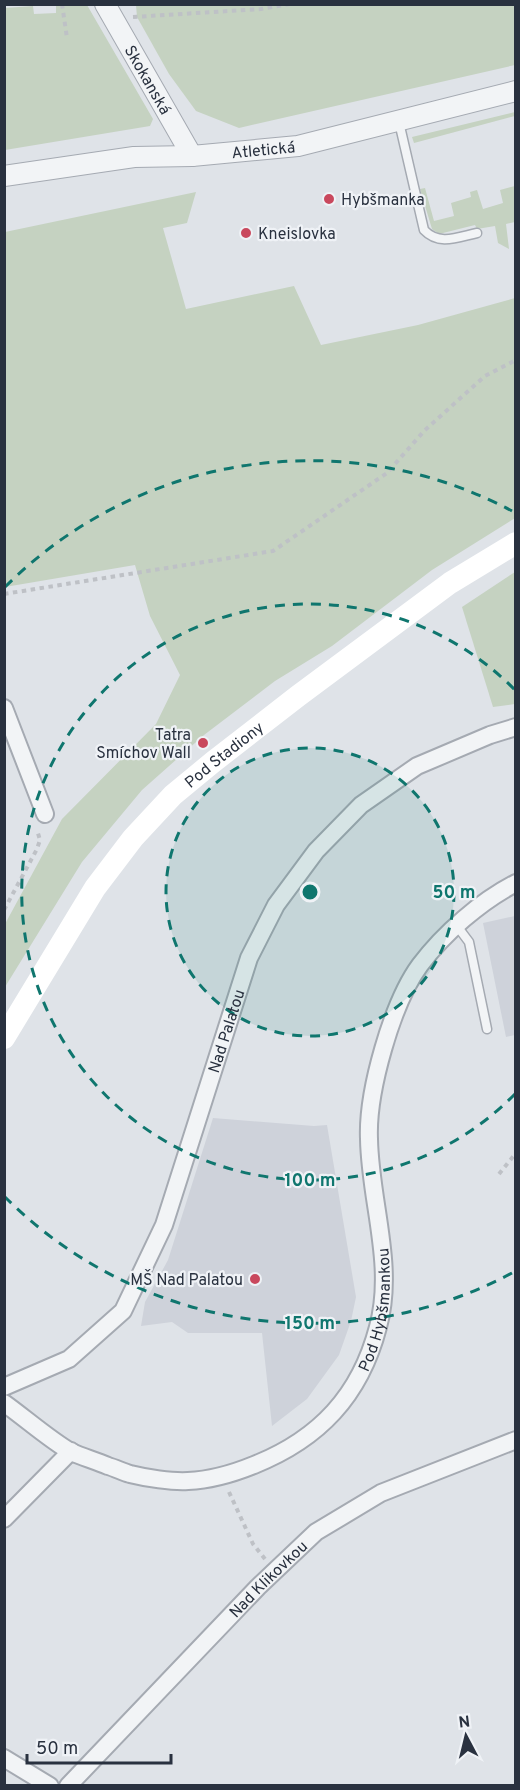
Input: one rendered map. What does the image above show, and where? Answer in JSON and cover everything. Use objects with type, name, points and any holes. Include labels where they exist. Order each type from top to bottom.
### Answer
[{"type":"main road","name":"Pod Stadiony","points":[[4,1038],[95,888],[133,838],[173,795],[298,696],[431,597],[478,564],[516,543]]},
{"type":"street","name":"Skokanská","points":[[110,13],[192,156]]},
{"type":"street","name":"Atletická","points":[[4,176],[134,157],[192,156],[298,146],[516,91]]},
{"type":"street","points":[[4,708],[40,818]]},
{"type":"street","name":"Nad Palatou","points":[[4,1388],[69,1359],[123,1311],[164,1225],[249,958],[276,905],[316,851],[361,805],[417,766],[490,735],[516,727]]},
{"type":"street","name":"Pod Hybšmankou","points":[[4,1403],[71,1451],[129,1474],[186,1482],[226,1477],[276,1457],[311,1435],[339,1407],[361,1374],[378,1327],[384,1292],[384,1265],[369,1140],[370,1104],[391,1026],[405,992],[420,965],[457,926],[498,893],[516,883]]},
{"type":"street","name":"Nad Klikovkou","points":[[68,1785],[258,1587],[316,1532],[381,1493],[516,1440]]},
{"type":"street","points":[[4,1519],[71,1451]]},
{"type":"street","points":[[4,1758],[50,1785]]},
{"type":"lane","points":[[398,121],[424,230],[442,241],[477,233]]},
{"type":"lane","points":[[457,926],[469,942],[487,1029]]},
{"type":"path","points":[[63,4],[67,38]]},
{"type":"path","points":[[110,13],[137,17],[261,9],[290,4]]},
{"type":"path","points":[[4,594],[273,551],[387,473],[425,430],[485,376],[516,360]]},
{"type":"path","points":[[4,910],[38,849],[40,818]]},
{"type":"path","points":[[500,1174],[516,1153]]},
{"type":"path","points":[[229,1492],[254,1544]]},
{"type":"shaded area","points":[[515,916],[515,1035],[506,1037],[483,923]]},
{"type":"shaded area","name":"MŠ Nad Palatou","points":[[213,1118],[327,1125],[356,1297],[351,1321],[339,1355],[307,1399],[272,1426],[262,1333],[188,1333],[172,1322],[141,1326],[145,1302],[168,1260]]},
{"type":"green space","points":[[56,5],[87,5],[153,119],[150,126],[5,150],[5,8],[33,6],[34,14],[56,13]]},
{"type":"green space","points":[[136,5],[515,5],[515,65],[239,128],[196,111],[169,74],[137,17]]},
{"type":"green space","points":[[515,112],[515,116],[414,143],[412,137]]},
{"type":"green space","points":[[515,186],[515,222],[506,224],[509,249],[498,243],[495,226],[477,229],[475,225],[439,234],[432,229],[420,189],[425,188],[434,221],[454,216],[451,203],[471,197],[470,192],[477,190],[483,209],[503,203],[500,190]]},
{"type":"green space","points":[[196,192],[187,223],[163,228],[186,309],[294,286],[321,345],[418,325],[515,298],[515,518],[432,570],[332,646],[275,681],[204,735],[142,790],[82,862],[5,987],[5,924],[62,819],[156,724],[180,675],[150,616],[135,565],[5,587],[5,232]]},
{"type":"green space","points":[[515,572],[515,704],[493,707],[462,607]]},
{"type":"place","name":"Hybšmanka","points":[[329,199]]},
{"type":"place","name":"Kneislovka","points":[[246,233]]},
{"type":"place","name":"Tatra Smíchov Wall","points":[[203,743]]},
{"type":"place","name":"MŠ Nad Palatou","points":[[255,1279]]}]
